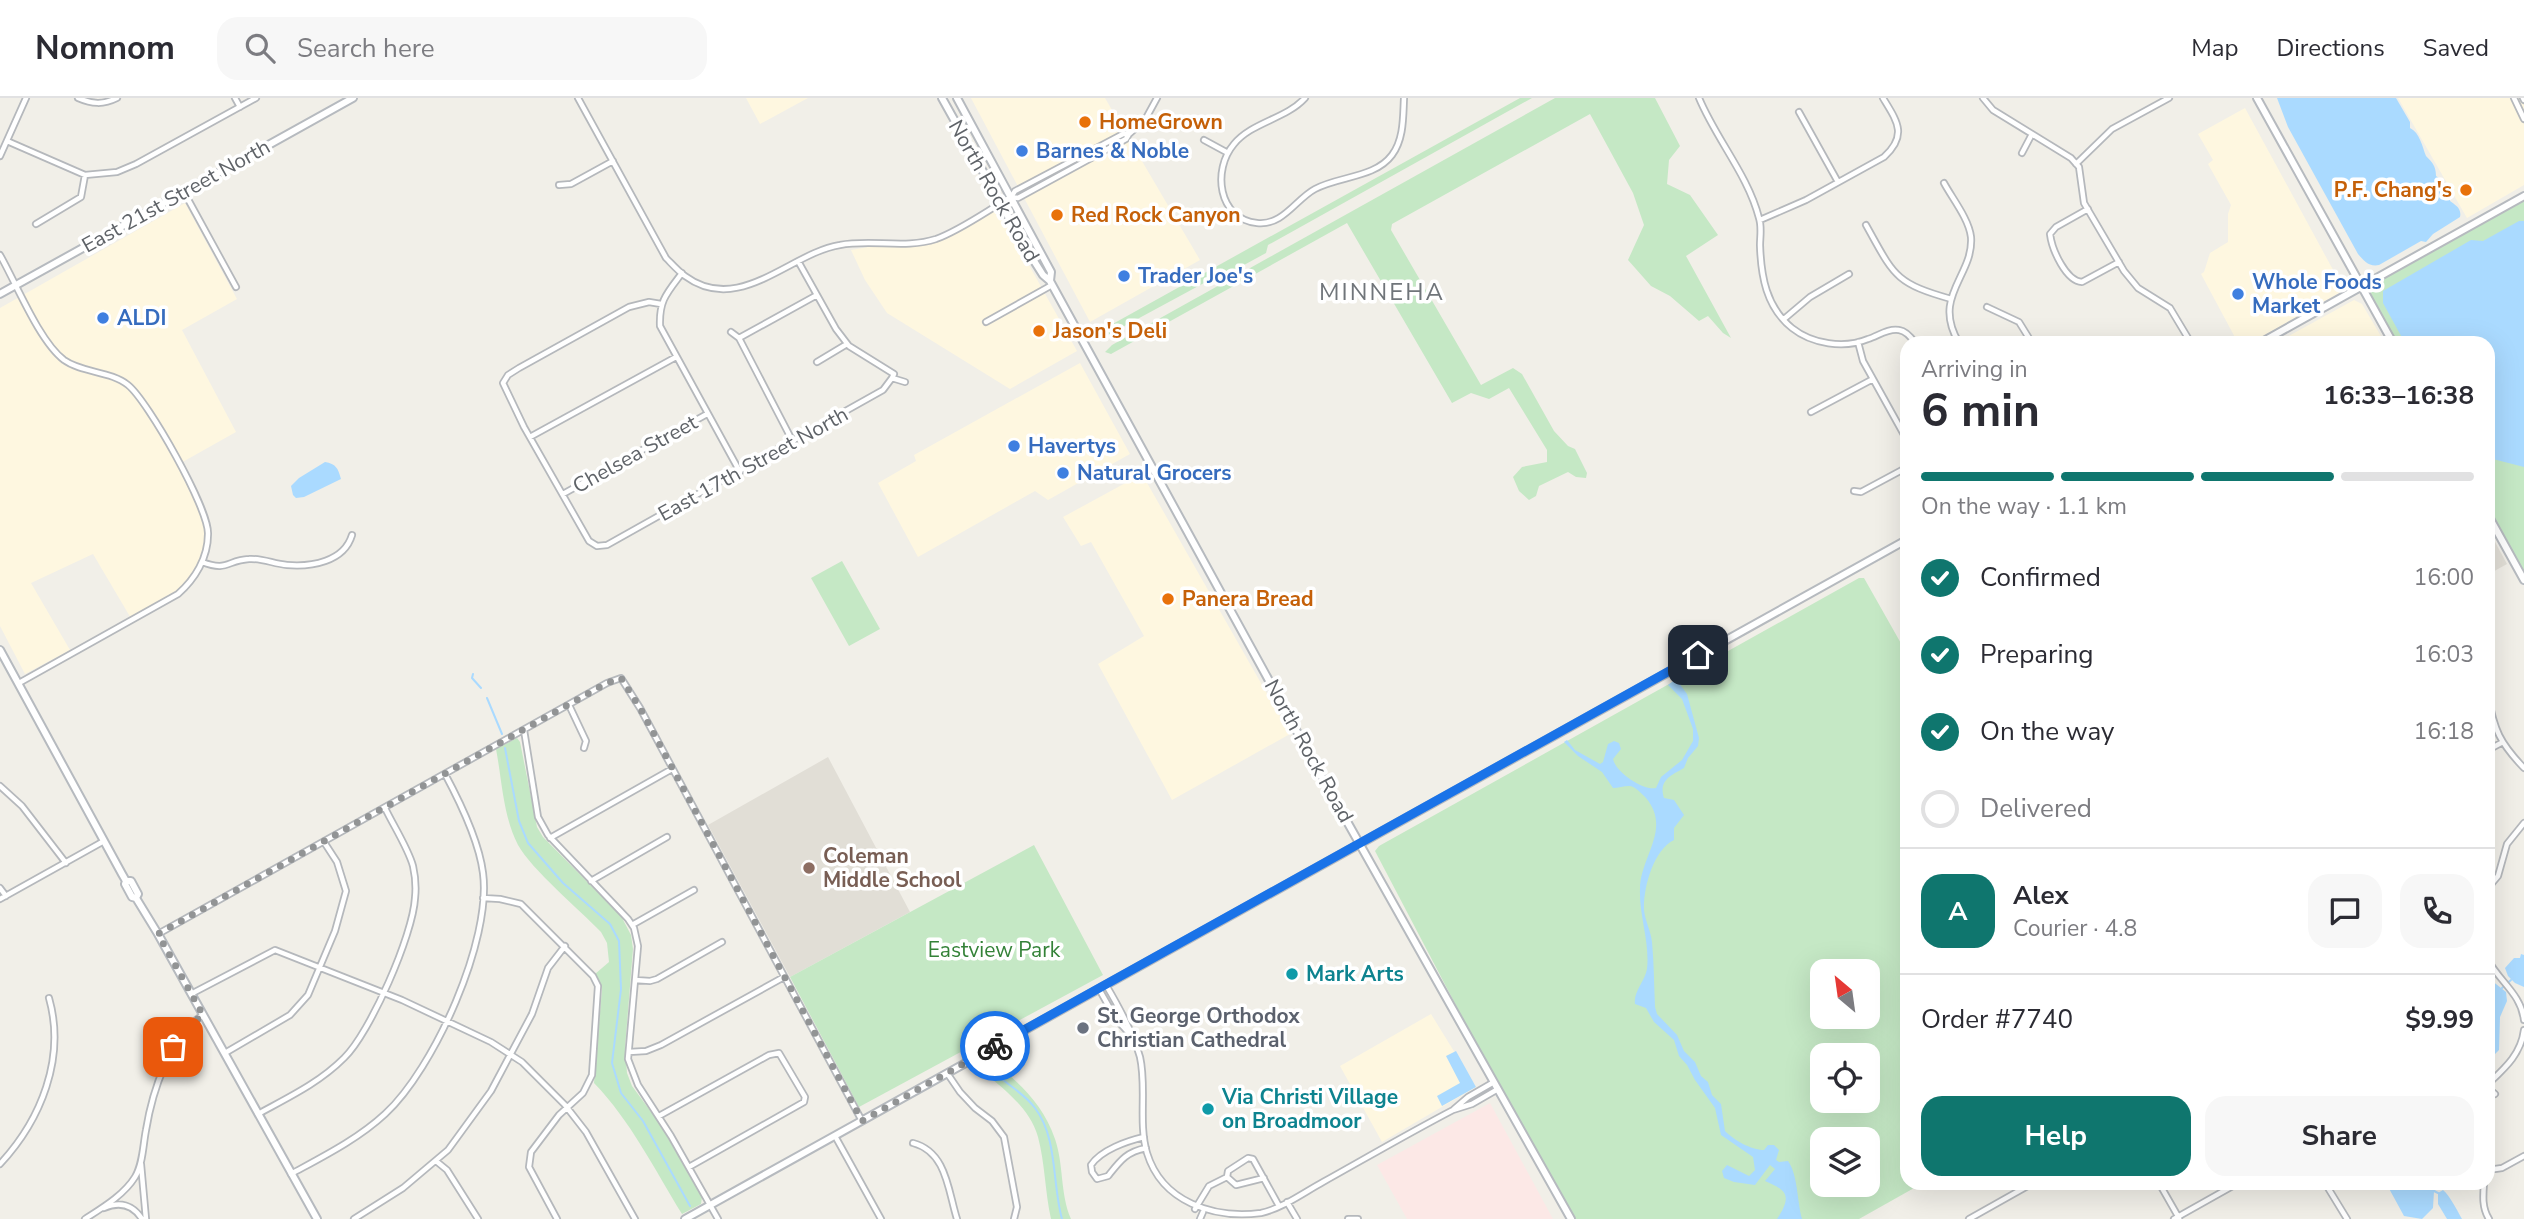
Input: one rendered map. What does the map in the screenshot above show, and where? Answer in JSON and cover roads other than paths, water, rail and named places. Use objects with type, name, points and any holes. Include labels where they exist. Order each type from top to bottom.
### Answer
[{"type":"main road","name":"East 21st Street North","points":[[0,294],[353,98]]},
{"type":"main road","name":"North Rock Road","points":[[942,98],[1000,203],[1043,275],[1051,283],[1359,843],[1571,1219]]},
{"type":"main road","name":"North Rock Road","points":[[957,98],[1051,272],[1051,283]]},
{"type":"main road","points":[[2256,98],[2389,336]]},
{"type":"main road","points":[[2273,336],[2524,196]]},
{"type":"main road","points":[[2495,528],[2524,580]]},
{"type":"main road","points":[[685,1219],[1900,543]]},
{"type":"main road","points":[[0,650],[127,881],[125,884],[128,891],[136,898],[158,934],[317,1219]]},
{"type":"street","points":[[0,156],[26,98]]},
{"type":"street","points":[[78,98],[93,104],[102,104],[117,98]]},
{"type":"street","points":[[235,98],[240,107]]},
{"type":"street","points":[[7,141],[85,175],[117,172],[256,98]]},
{"type":"street","points":[[578,98],[666,258],[687,278],[710,287],[728,289],[761,282],[813,253],[838,245],[862,242],[909,243],[936,239],[1011,197],[1018,198],[1126,139],[1144,120],[1157,98]]},
{"type":"street","points":[[1305,98],[1296,107],[1242,136],[1228,153],[1221,167],[1220,177],[1226,202],[1236,215],[1244,220],[1258,224],[1278,220],[1304,196],[1320,186],[1378,167],[1387,161],[1397,147],[1402,130],[1404,98]]},
{"type":"street","points":[[1699,98],[1743,179],[1760,220],[1761,275],[1771,303],[1791,327],[1816,340],[1841,344],[1858,342],[1888,330],[1906,332],[1909,336]]},
{"type":"street","points":[[1760,220],[1806,200],[1884,157],[1895,145],[1899,133],[1898,122],[1883,98]]},
{"type":"street","points":[[1983,98],[1993,110],[2071,158],[2076,164],[2088,209],[2119,262],[2138,288],[2170,308],[2187,336]]},
{"type":"street","points":[[2076,164],[2112,129],[2169,98]]},
{"type":"street","points":[[2514,98],[2524,118]]},
{"type":"street","points":[[1799,112],[1838,182]]},
{"type":"street","points":[[2022,153],[2032,134]]},
{"type":"street","points":[[1204,140],[1228,153]]},
{"type":"street","points":[[559,185],[571,184],[613,161]]},
{"type":"street","points":[[36,224],[81,197],[85,175]]},
{"type":"street","points":[[1944,183],[1970,232],[1971,241],[1951,299],[1950,320],[1956,336]]},
{"type":"street","points":[[184,191],[236,287]]},
{"type":"street","points":[[2088,209],[2052,229],[2050,234],[2052,244],[2069,276],[2082,282],[2119,262]]},
{"type":"street","points":[[1866,225],[1889,267],[1905,282],[1917,289],[1951,299]]},
{"type":"street","points":[[0,255],[44,338],[64,360],[122,381],[145,404],[201,504],[209,532],[202,562],[189,584],[178,594],[19,683]]},
{"type":"street","points":[[798,261],[847,344],[894,374],[892,378],[905,382]]},
{"type":"street","points":[[682,273],[661,303],[660,326],[740,472]]},
{"type":"street","points":[[1784,319],[1810,297],[1849,274]]},
{"type":"street","points":[[986,322],[1051,283]]},
{"type":"street","points":[[739,338],[817,295]]},
{"type":"street","points":[[563,494],[530,438],[503,383],[508,376],[637,303],[661,303]]},
{"type":"street","points":[[1987,307],[2019,322],[2028,336]]},
{"type":"street","points":[[731,332],[739,338],[793,442]]},
{"type":"street","points":[[1858,342],[1863,361],[1900,428]]},
{"type":"street","points":[[817,362],[847,344]]},
{"type":"street","points":[[530,438],[676,357]]},
{"type":"street","name":"East 17th Street North","points":[[563,494],[589,541],[597,546],[607,545],[883,390],[892,378]]},
{"type":"street","points":[[1811,412],[1873,379]]},
{"type":"street","name":"Chelsea Street","points":[[563,494],[707,414]]},
{"type":"street","points":[[1854,491],[1861,492],[1900,471]]},
{"type":"street","points":[[202,562],[220,567],[252,558],[289,565],[318,563],[341,554],[352,535]]},
{"type":"street","points":[[158,934],[621,678],[640,708],[862,1121]]},
{"type":"street","points":[[569,705],[586,741],[584,748]]},
{"type":"street","points":[[2495,728],[2501,743],[2524,768]]},
{"type":"street","points":[[523,730],[538,817],[550,838],[632,925],[638,946],[628,1059],[638,1085],[659,1116],[718,1219]]},
{"type":"street","points":[[2495,746],[2501,743]]},
{"type":"street","points":[[550,838],[672,768]]},
{"type":"street","points":[[292,1174],[356,1137],[385,1114],[413,1084],[446,1021],[469,964],[483,913],[483,872],[466,814],[445,774]]},
{"type":"street","points":[[0,786],[22,806],[66,863]]},
{"type":"street","points":[[258,1114],[321,1079],[346,1056],[367,1029],[383,992],[410,925],[415,897],[413,866],[385,808]]},
{"type":"street","points":[[2495,880],[2507,844],[2524,823]]},
{"type":"street","points":[[591,881],[667,837]]},
{"type":"street","points":[[0,899],[104,841]]},
{"type":"street","points":[[224,1054],[290,1015],[308,995],[335,931],[346,891],[337,862],[324,842]]},
{"type":"street","points":[[0,888],[6,896]]},
{"type":"street","points":[[632,925],[694,890]]},
{"type":"street","points":[[483,898],[522,904],[593,976],[598,986],[592,1075],[583,1093],[546,1130],[531,1152],[528,1167],[557,1219]]},
{"type":"street","points":[[635,980],[657,979],[722,942]]},
{"type":"street","points":[[354,1219],[391,1197],[448,1150],[491,1091],[509,1053],[520,1040],[548,968],[565,946]]},
{"type":"street","points":[[191,994],[275,950],[383,992],[491,1042],[522,1062],[567,1108],[586,1132],[635,1219]]},
{"type":"street","points":[[2495,971],[2515,994],[2522,1007],[2524,1020]]},
{"type":"street","points":[[629,1052],[646,1051],[662,1045],[784,976]]},
{"type":"street","points":[[1106,985],[1123,1015],[1140,1057],[1144,1137],[1150,1163],[1176,1197],[1195,1209],[1217,1216],[1247,1216],[1279,1206],[1453,1110],[1472,1104],[1498,1089]]},
{"type":"street","points":[[1099,989],[1116,1019],[1130,1036]]},
{"type":"street","points":[[0,1164],[26,1131],[43,1096],[49,1076],[56,1028],[49,998]]},
{"type":"street","points":[[144,1219],[141,1164],[146,1126],[174,1044],[186,1028],[203,1015]]},
{"type":"street","points":[[2495,1078],[2515,1057],[2524,1037],[2524,1030]]},
{"type":"street","points":[[659,1116],[769,1055],[779,1053],[792,1071],[805,1097],[804,1102],[689,1167]]},
{"type":"street","points":[[947,1073],[960,1092],[992,1121],[1004,1137],[1017,1207],[1014,1219]]},
{"type":"street","points":[[1453,1110],[1468,1097],[1494,1082]]},
{"type":"street","points":[[835,1136],[881,1219]]},
{"type":"street","points":[[1144,1137],[1128,1141],[1100,1155],[1091,1165],[1092,1172],[1097,1179],[1108,1177],[1122,1157],[1146,1148]]},
{"type":"street","points":[[913,1143],[921,1145],[946,1171],[947,1189],[957,1219]]},
{"type":"street","points":[[85,1219],[119,1195],[136,1177],[142,1155]]},
{"type":"street","points":[[2495,1169],[2524,1156]]},
{"type":"street","points":[[1227,1177],[1228,1171],[1248,1158],[1253,1159],[1279,1206]]},
{"type":"street","points":[[436,1161],[447,1170],[478,1219]]},
{"type":"street","points":[[1195,1209],[1209,1186],[1227,1177]]},
{"type":"street","points":[[1227,1177],[1236,1185],[1264,1178]]},
{"type":"street","points":[[1969,1219],[2021,1190]]},
{"type":"street","points":[[2163,1190],[2177,1218],[2226,1190]]},
{"type":"street","points":[[2329,1190],[2347,1219]]},
{"type":"street","points":[[2483,1190],[2485,1213],[2489,1219]]},
{"type":"street","points":[[1287,1202],[1297,1219]]},
{"type":"street","points":[[95,1212],[124,1204],[137,1210],[144,1219]]},
{"type":"street","points":[[1200,1219],[1203,1212]]},
{"type":"street","points":[[1348,1219],[1358,1219]]},
{"type":"water","points":[[2277,98],[2396,98],[2410,122],[2410,128],[2418,136],[2426,156],[2433,164],[2436,176],[2443,181],[2450,194],[2450,201],[2459,209],[2460,217],[2433,234],[2426,242],[2421,241],[2379,265],[2367,263],[2358,254],[2288,127]]},
{"type":"water","points":[[2519,221],[2524,221],[2524,467],[2495,460],[2495,336],[2401,336],[2383,303],[2383,291],[2471,240],[2483,241]]},
{"type":"water","points":[[325,462],[336,467],[341,479],[304,497],[296,498],[291,486]]},
{"type":"water","points":[[1676,679],[1687,694],[1699,738],[1698,746],[1684,768],[1667,779],[1663,787],[1664,798],[1674,800],[1684,815],[1674,828],[1674,840],[1660,852],[1655,861],[1645,892],[1644,910],[1652,942],[1655,1007],[1657,1014],[1677,1035],[1684,1051],[1708,1082],[1712,1095],[1721,1104],[1725,1131],[1754,1148],[1764,1150],[1768,1145],[1774,1145],[1779,1150],[1776,1160],[1788,1161],[1796,1181],[1802,1219],[1777,1219],[1786,1199],[1778,1187],[1765,1181],[1775,1169],[1770,1165],[1755,1185],[1724,1178],[1722,1171],[1727,1165],[1749,1176],[1755,1170],[1753,1157],[1721,1135],[1715,1108],[1679,1056],[1674,1040],[1654,1022],[1646,1008],[1635,1004],[1647,969],[1640,889],[1641,877],[1656,832],[1653,809],[1634,787],[1613,788],[1602,772],[1578,756],[1564,742],[1567,740],[1575,750],[1600,764],[1608,744],[1614,741],[1619,743],[1621,749],[1613,759],[1619,770],[1638,784],[1656,788],[1661,777],[1682,760],[1693,741],[1693,729],[1682,699],[1668,685]]},
{"type":"water","points":[[2521,954],[2524,955],[2524,987],[2508,976],[2505,968],[2514,958],[2520,958]]},
{"type":"water","points":[[2495,983],[2506,992],[2507,1001],[2500,1017],[2499,1050],[2495,1054]]},
{"type":"water","points":[[1456,1051],[1476,1087],[1442,1106],[1437,1096],[1460,1083],[1446,1056]]},
{"type":"water","points":[[2390,1190],[2436,1190],[2433,1208],[2422,1219],[2404,1216]]},
{"type":"water","points":[[2443,1190],[2462,1219],[2447,1219],[2438,1204],[2438,1193]]},
{"type":"waterway","points":[[473,674],[472,678],[481,688]]},
{"type":"waterway","points":[[487,698],[502,734]]},
{"type":"waterway","points":[[505,748],[519,821],[528,843],[563,883],[610,924],[619,941],[621,989],[612,1063],[621,1093],[643,1121],[690,1206]]},
{"type":"waterway","points":[[2502,988],[2511,980]]},
{"type":"waterway","points":[[994,1072],[1026,1098],[1042,1120],[1051,1147],[1062,1219]]},
{"type":"waterway","points":[[2434,1191],[2438,1193]]},
{"type":"place","name":"HomeGrown","points":[[1085,122]]},
{"type":"place","name":"Barnes & Noble","points":[[1022,151]]},
{"type":"place","name":"P.F. Chang's","points":[[2466,190]]},
{"type":"place","name":"Red Rock Canyon","points":[[1057,215]]},
{"type":"place","name":"Trader Joe's","points":[[1124,276]]},
{"type":"place","name":"Whole Foods Market","points":[[2238,294]]},
{"type":"place","name":"ALDI","points":[[103,318]]},
{"type":"place","name":"Jason's Deli","points":[[1039,331]]},
{"type":"place","name":"Havertys","points":[[1014,446]]},
{"type":"place","name":"Natural Grocers","points":[[1063,473]]},
{"type":"place","name":"Panera Bread","points":[[1168,599]]},
{"type":"place","name":"Coleman Middle School","points":[[809,868]]},
{"type":"place","name":"Mark Arts","points":[[1292,974]]},
{"type":"place","name":"St. George Orthodox Christian Cathedral","points":[[1083,1028]]},
{"type":"place","name":"Via Christi Village on Broadmoor","points":[[1208,1109]]},
{"type":"district","name":"MINNEHA","points":[[1382,292]]},
{"type":"park label","name":"Eastview Park","points":[[994,950]]}]
